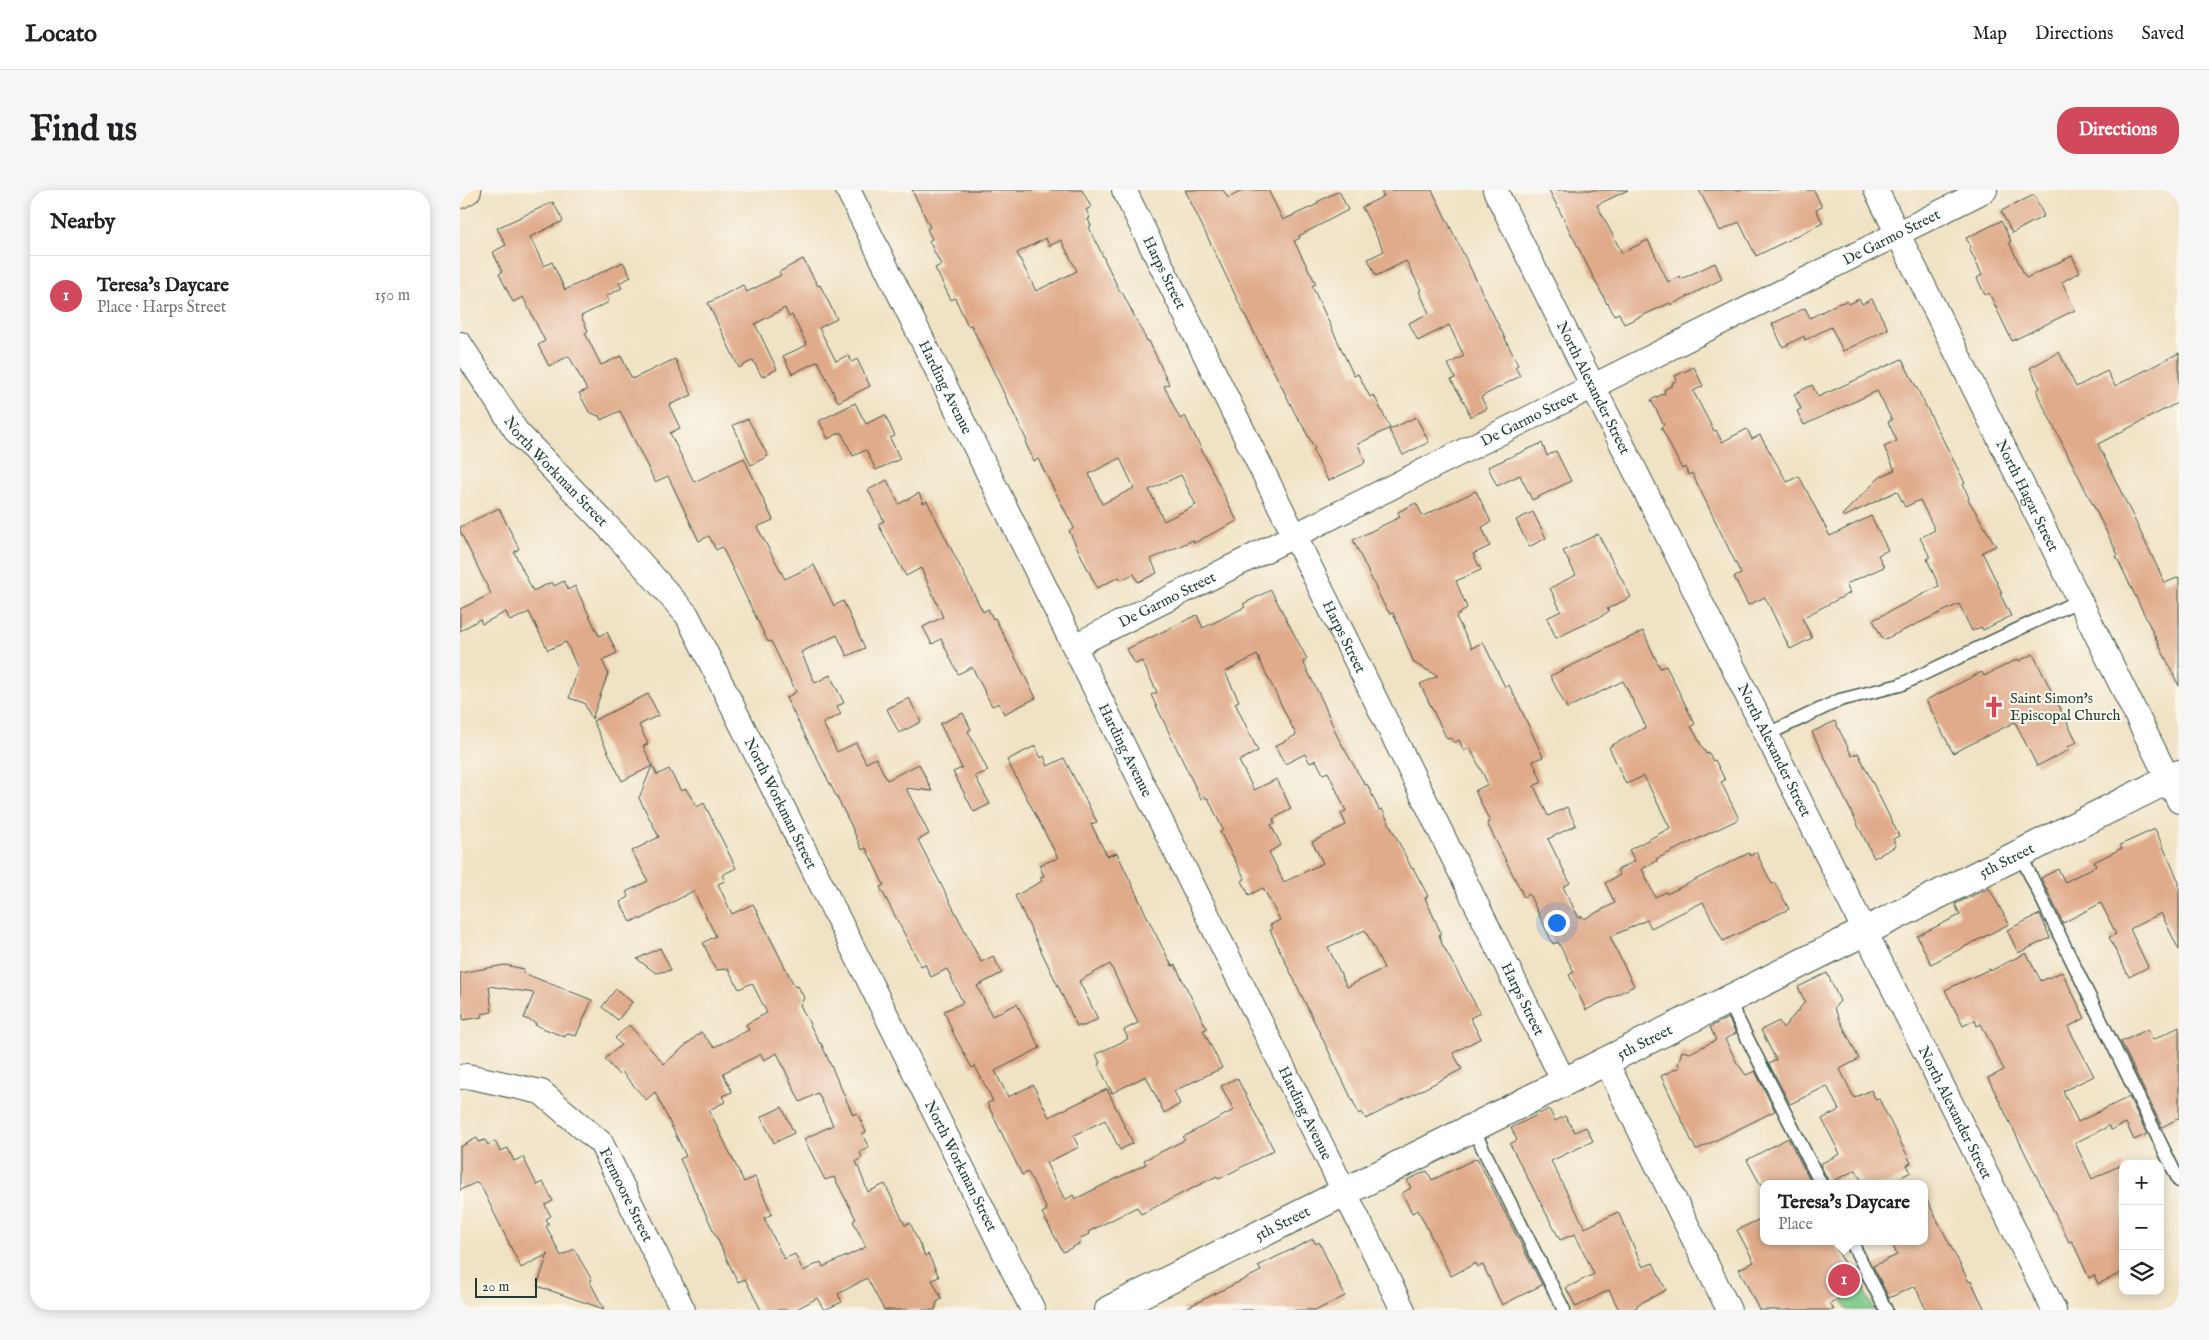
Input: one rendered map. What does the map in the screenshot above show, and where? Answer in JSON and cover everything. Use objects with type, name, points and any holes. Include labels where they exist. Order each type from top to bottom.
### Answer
[{"type":"main road","points":[[460,194],[467,190]]},
{"type":"street","name":"Harding Avenue","points":[[848,190],[1403,1310]]},
{"type":"street","name":"Harps Street","points":[[1124,190],[1564,1082]]},
{"type":"street","name":"North Alexander Street","points":[[1495,190],[2054,1310]]},
{"type":"street","name":"North Hagar Street","points":[[1876,190],[2080,600],[2175,785]]},
{"type":"street","name":"De Garmo Street","points":[[1074,646],[1295,537],[1984,190]]},
{"type":"street","name":"North Workman Street","points":[[460,344],[517,432],[617,536],[687,615],[1033,1310]]},
{"type":"street","name":"5th Street","points":[[1109,1310],[2020,854],[2175,785]]},
{"type":"street","points":[[1606,1062],[1729,1310]]},
{"type":"street","name":"Fermoore Street","points":[[460,1077],[467,1076],[541,1092],[601,1143],[682,1310]]},
{"type":"lane","points":[[1768,734],[1840,700],[1900,685],[2080,600]]},
{"type":"lane","points":[[2020,854],[2179,1181]]},
{"type":"lane","points":[[1728,1000],[1820,1180]]},
{"type":"lane","points":[[1472,1127],[1564,1310]]},
{"type":"lane","points":[[1853,1245],[1886,1310]]},
{"type":"green space","points":[[1864,1290],[1874,1310],[1847,1310],[1842,1301]]},
{"type":"building","points":[[912,190],[1082,190],[1091,207],[1086,210],[1090,218],[1088,219],[1091,226],[1089,227],[1120,292],[1122,292],[1147,341],[1149,341],[1169,384],[1164,386],[1180,419],[1185,416],[1237,521],[1194,543],[1193,540],[1151,559],[1157,573],[1138,582],[1134,574],[1121,580],[1119,577],[1097,588],[1069,531],[1074,528],[1038,459],[1034,461],[1025,442],[1027,441],[971,325],[968,326],[955,298],[951,300],[935,268],[941,265],[929,241],[932,239],[927,229],[930,227]],"holes":[[[1046,238],[1049,246],[1061,240],[1077,271],[1036,291],[1017,253]],[[1120,458],[1134,488],[1102,504],[1089,474]],[[1181,475],[1196,505],[1164,521],[1149,490]]]},
{"type":"building","points":[[1185,190],[1223,190],[1228,198],[1244,190],[1268,190],[1283,220],[1318,204],[1317,202],[1339,191],[1348,210],[1299,236],[1300,238],[1294,241],[1316,284],[1312,286],[1354,376],[1358,374],[1370,397],[1374,395],[1390,428],[1358,444],[1365,462],[1362,465],[1328,481],[1313,450],[1315,449],[1239,303]]},
{"type":"building","points":[[1380,190],[1432,190],[1518,365],[1515,367],[1520,376],[1481,397],[1487,409],[1470,417],[1467,407],[1451,380],[1455,378],[1448,364],[1464,356],[1449,325],[1418,341],[1409,323],[1429,313],[1419,291],[1421,290],[1406,261],[1376,276],[1368,259],[1384,251],[1362,207],[1384,196]]},
{"type":"building","points":[[1549,190],[1628,190],[1597,205],[1622,253],[1648,240],[1668,282],[1680,276],[1681,279],[1715,263],[1722,279],[1671,305],[1670,303],[1624,324],[1619,313],[1614,315],[1607,304]]},
{"type":"building","points":[[1699,190],[1814,190],[1822,207],[1816,210],[1823,223],[1756,256],[1739,222],[1720,231]]},
{"type":"building","points":[[2034,195],[2044,216],[2012,233],[2001,211]]},
{"type":"building","points":[[553,202],[563,221],[530,237],[544,266],[552,262],[565,290],[623,262],[631,277],[619,283],[622,288],[606,296],[609,302],[581,316],[588,331],[585,333],[601,365],[621,356],[632,379],[675,359],[692,395],[669,405],[680,428],[670,433],[694,482],[744,458],[773,520],[757,527],[785,579],[814,565],[834,606],[843,601],[865,648],[847,656],[837,635],[801,652],[815,683],[830,675],[844,703],[837,706],[841,714],[823,723],[837,752],[856,743],[866,763],[876,758],[887,780],[919,764],[932,791],[906,788],[929,834],[918,840],[981,962],[993,956],[1002,973],[977,986],[992,1016],[1017,1004],[1040,1048],[995,1071],[1008,1097],[1033,1085],[1049,1117],[1107,1089],[1133,1143],[1120,1150],[1105,1120],[1073,1136],[1079,1147],[1046,1163],[1065,1200],[1073,1195],[1075,1199],[1146,1164],[1144,1160],[1185,1140],[1183,1137],[1234,1110],[1221,1086],[1237,1078],[1274,1150],[1219,1179],[1217,1176],[1141,1214],[1137,1207],[1088,1232],[1089,1234],[1079,1239],[1081,1243],[1063,1252],[1042,1213],[1047,1210],[1028,1172],[1022,1175],[987,1103],[993,1101],[975,1066],[972,1068],[954,1035],[944,1011],[963,1003],[947,969],[931,977],[925,964],[921,966],[880,887],[884,885],[866,848],[862,850],[786,698],[796,692],[771,641],[768,642],[722,547],[716,550],[709,536],[699,541],[668,476],[655,482],[620,411],[601,420],[599,416],[589,412],[579,393],[587,390],[569,356],[549,366],[538,345],[545,341],[523,297],[513,302],[499,274],[502,272],[493,252],[506,245],[497,228]]},
{"type":"building","points":[[2001,221],[2026,278],[2072,256],[2080,272],[2062,282],[2075,310],[2012,341],[1989,293],[1985,295],[1977,278],[1982,275],[1966,238]]},
{"type":"building","points":[[803,259],[818,286],[820,285],[837,319],[819,328],[836,361],[848,355],[852,362],[857,359],[870,386],[838,402],[818,361],[792,374],[783,356],[807,345],[792,315],[789,317],[785,308],[755,324],[777,369],[762,377],[753,360],[739,368],[708,303],[743,285],[747,292],[781,275],[779,272]]},
{"type":"building","points":[[1859,299],[1862,304],[1872,299],[1888,329],[1843,351],[1831,327],[1805,340],[1804,336],[1783,347],[1772,324],[1805,308],[1810,318],[1837,304],[1847,301],[1849,304]]},
{"type":"building","points":[[2059,352],[2076,387],[2107,371],[2115,386],[2179,353],[2179,402],[2098,444],[2165,583],[2179,577],[2179,686],[2116,556],[2118,555],[2038,395],[2037,390],[2040,388],[2030,368]]},
{"type":"building","points":[[1902,359],[1965,483],[1963,484],[1968,499],[1996,546],[1982,552],[2011,616],[1983,630],[1981,627],[1972,631],[1959,604],[1883,640],[1873,620],[1939,586],[1927,559],[1930,557],[1920,538],[1935,530],[1920,500],[1905,507],[1897,491],[1844,517],[1842,515],[1880,477],[1895,470],[1884,447],[1897,441],[1888,422],[1892,420],[1877,391],[1804,425],[1797,411],[1801,409],[1794,394],[1812,385],[1818,397]]},
{"type":"building","points":[[1694,367],[1703,386],[1693,391],[1714,431],[1716,430],[1722,442],[1747,429],[1752,439],[1760,435],[1787,482],[1799,476],[1830,536],[1871,516],[1888,550],[1878,555],[1884,567],[1846,584],[1850,593],[1802,618],[1812,638],[1790,649],[1765,597],[1748,605],[1734,577],[1741,574],[1692,473],[1689,475],[1685,467],[1682,469],[1661,427],[1664,425],[1651,400],[1665,393],[1664,390],[1673,385],[1672,383],[1677,380],[1675,376]]},
{"type":"building","points":[[855,403],[866,424],[885,415],[895,436],[890,438],[900,459],[876,470],[866,450],[853,456],[841,432],[828,439],[819,421]]},
{"type":"building","points":[[1416,417],[1429,442],[1403,455],[1389,430]]},
{"type":"building","points":[[748,419],[768,456],[751,465],[733,425]]},
{"type":"building","points":[[1542,443],[1547,456],[1556,451],[1571,481],[1532,500],[1520,475],[1497,486],[1488,467]]},
{"type":"building","points":[[887,480],[899,504],[919,493],[923,503],[927,501],[983,612],[988,609],[993,619],[995,618],[1036,698],[1004,714],[999,703],[992,706],[972,667],[958,674],[941,639],[932,644],[923,627],[943,617],[921,568],[906,576],[878,524],[884,521],[868,490]]},
{"type":"building","points":[[1476,491],[1491,522],[1482,527],[1490,546],[1473,554],[1481,570],[1456,581],[1467,608],[1456,617],[1472,648],[1483,642],[1505,687],[1509,685],[1520,707],[1543,757],[1533,761],[1542,782],[1534,786],[1548,816],[1567,807],[1576,825],[1548,839],[1570,883],[1563,887],[1579,918],[1582,916],[1584,919],[1615,903],[1605,883],[1620,875],[1617,870],[1635,861],[1629,850],[1670,828],[1644,776],[1626,784],[1609,747],[1646,727],[1623,681],[1567,708],[1550,676],[1643,631],[1660,668],[1666,666],[1695,724],[1691,726],[1706,754],[1709,753],[1713,761],[1715,760],[1725,780],[1721,782],[1739,819],[1656,859],[1657,861],[1642,869],[1655,897],[1666,892],[1667,894],[1749,853],[1750,856],[1756,852],[1772,884],[1775,883],[1789,909],[1723,941],[1703,902],[1651,928],[1647,920],[1610,937],[1634,986],[1586,1010],[1569,975],[1574,972],[1558,942],[1553,944],[1529,894],[1524,897],[1487,823],[1490,822],[1475,791],[1488,784],[1471,750],[1469,748],[1464,751],[1459,740],[1454,743],[1451,738],[1447,739],[1420,684],[1438,676],[1414,663],[1393,613],[1390,614],[1383,603],[1353,540],[1400,517],[1398,512],[1416,503],[1423,516]]},
{"type":"building","points":[[499,508],[519,549],[514,552],[533,591],[552,582],[554,586],[564,581],[568,590],[575,586],[599,636],[607,632],[617,653],[602,660],[608,673],[592,719],[584,703],[569,698],[578,669],[566,642],[548,650],[529,612],[510,621],[506,612],[482,624],[480,619],[460,631],[460,609],[491,594],[460,531],[460,527]]},
{"type":"building","points":[[1533,512],[1546,538],[1529,547],[1516,520]]},
{"type":"building","points":[[1598,534],[1631,597],[1607,609],[1609,611],[1602,616],[1556,638],[1547,618],[1561,611],[1550,588],[1576,575],[1563,551]]},
{"type":"building","points":[[1271,590],[1307,659],[1303,662],[1337,736],[1365,785],[1367,784],[1379,810],[1382,809],[1412,869],[1428,896],[1425,898],[1441,933],[1439,934],[1442,944],[1480,1013],[1470,1018],[1481,1038],[1453,1053],[1462,1069],[1366,1119],[1362,1112],[1359,1114],[1270,930],[1272,929],[1270,925],[1280,920],[1263,888],[1249,895],[1242,881],[1245,879],[1220,832],[1223,830],[1208,798],[1206,799],[1205,796],[1201,799],[1151,695],[1157,692],[1142,661],[1135,664],[1127,649],[1197,615],[1203,628],[1245,607],[1243,604]],"holes":[[[1257,655],[1296,735],[1275,746],[1285,764],[1305,754],[1310,763],[1316,760],[1323,774],[1328,772],[1346,811],[1341,813],[1346,825],[1312,842],[1323,863],[1284,882],[1269,852],[1281,845],[1271,825],[1275,824],[1273,819],[1291,809],[1277,779],[1254,790],[1239,761],[1258,751],[1235,703],[1239,701],[1225,672]],[[1365,930],[1384,968],[1347,987],[1328,947]]]},
{"type":"building","name":"Saint Simon's Episcopal Church","points":[[2033,654],[2077,742],[2068,747],[2069,750],[2037,766],[2015,722],[1953,753],[1926,700],[1982,672],[1984,676],[2018,659],[2019,661]]},
{"type":"building","points":[[648,694],[659,715],[639,725],[648,744],[643,746],[657,775],[669,769],[681,791],[686,789],[697,807],[704,803],[736,868],[722,875],[725,881],[718,884],[732,914],[753,904],[795,987],[798,986],[804,998],[800,1005],[821,1043],[853,1115],[857,1113],[866,1132],[862,1134],[869,1148],[860,1152],[862,1158],[856,1161],[868,1192],[885,1184],[905,1225],[910,1223],[925,1256],[928,1254],[939,1277],[932,1280],[942,1299],[937,1302],[935,1310],[884,1310],[867,1278],[838,1294],[842,1302],[824,1310],[817,1298],[795,1310],[761,1310],[745,1279],[738,1282],[730,1266],[680,1159],[686,1156],[655,1092],[646,1100],[622,1072],[619,1075],[605,1059],[621,1045],[615,1038],[629,1025],[664,1064],[701,1032],[714,1047],[749,1030],[746,1024],[767,1013],[752,983],[739,989],[728,969],[716,970],[703,943],[716,936],[693,891],[640,920],[639,918],[631,922],[620,902],[629,897],[626,892],[648,881],[632,851],[659,837],[639,798],[652,766],[622,781],[593,721]],"holes":[[[777,1053],[800,1102],[818,1093],[833,1125],[804,1139],[825,1180],[834,1177],[856,1219],[853,1221],[866,1247],[823,1267],[821,1262],[803,1271],[795,1254],[784,1259],[764,1218],[772,1214],[755,1177],[744,1182],[709,1110],[725,1102],[722,1096],[732,1092],[723,1073],[761,1054],[764,1060]]]},
{"type":"building","points":[[909,698],[921,722],[899,733],[887,709]]},
{"type":"building","points":[[963,713],[971,729],[968,731],[988,771],[975,776],[990,804],[974,812],[953,772],[962,768],[940,724]]},
{"type":"building","points":[[1835,721],[1852,756],[1858,753],[1899,836],[1893,839],[1896,846],[1874,858],[1812,732]]},
{"type":"building","points":[[1035,746],[1041,758],[1044,756],[1048,766],[1064,758],[1097,822],[1091,824],[1107,856],[1117,853],[1153,929],[1172,966],[1175,965],[1207,1029],[1203,1030],[1222,1068],[1174,1091],[1180,1104],[1164,1113],[1146,1076],[1112,1093],[1098,1064],[1100,1063],[1096,1054],[1128,1039],[1124,1030],[1138,1023],[1110,964],[1079,981],[1098,1019],[1084,1026],[1077,1026],[1015,896],[1042,881],[1040,877],[1044,876],[1039,865],[1058,858],[1007,760]]},
{"type":"building","points":[[2155,829],[2179,882],[2179,950],[2161,913],[2130,929],[2148,967],[2129,977],[2109,937],[2116,934],[2101,903],[2063,923],[2041,878],[2058,869],[2065,882],[2096,866],[2094,862],[2122,848],[2120,845]]},
{"type":"building","points":[[1989,888],[2009,924],[1931,964],[1917,936],[1960,915],[1955,904]]},
{"type":"building","points":[[2040,914],[2050,938],[2018,953],[2007,930]]},
{"type":"building","points":[[660,948],[671,970],[656,973],[637,959]]},
{"type":"building","points":[[2026,953],[2041,981],[2062,972],[2085,1018],[2068,1027],[2094,1076],[2063,1091],[2078,1122],[2129,1097],[2147,1134],[2134,1140],[2126,1123],[2111,1130],[2109,1126],[2075,1143],[2092,1179],[2119,1166],[2119,1274],[2098,1284],[2094,1275],[2089,1278],[2072,1241],[2069,1242],[1988,1078],[2004,1070],[1981,1024],[1977,1026],[1975,1020],[1963,1026],[1945,990],[1990,969],[1990,971]]},
{"type":"building","points":[[505,965],[524,969],[523,973],[592,1000],[576,1036],[567,1033],[565,1037],[535,1025],[536,1023],[524,1018],[534,993],[489,986],[492,1012],[481,1014],[482,1017],[463,1020],[463,1015],[460,1016],[460,973]]},
{"type":"building","points":[[1827,973],[1840,1001],[1834,1008],[1859,1059],[1840,1069],[1854,1098],[1871,1090],[1876,1100],[1879,1099],[1911,1163],[1907,1165],[1911,1172],[1895,1180],[1861,1180],[1856,1170],[1835,1180],[1828,1180],[1820,1164],[1840,1154],[1822,1119],[1839,1110],[1827,1086],[1790,1104],[1769,1064],[1776,1060],[1761,1030],[1779,1021],[1783,1028],[1805,1002],[1798,987]]},
{"type":"building","points":[[616,989],[632,1002],[618,1020],[602,1007]]},
{"type":"building","points":[[1728,1018],[1736,1033],[1725,1039],[1737,1063],[1746,1075],[1755,1071],[1775,1111],[1696,1150],[1661,1076],[1680,1067],[1678,1064],[1682,1051],[1690,1053],[1716,1040],[1710,1027]]},
{"type":"building","points":[[2179,1027],[2179,1118],[2162,1127],[2121,1042],[2148,1029],[2153,1040]]},
{"type":"building","points":[[782,1107],[794,1133],[774,1143],[761,1117]]},
{"type":"building","points":[[1549,1109],[1555,1121],[1565,1116],[1575,1132],[1586,1127],[1593,1141],[1551,1161],[1585,1228],[1618,1212],[1643,1267],[1653,1263],[1666,1290],[1631,1310],[1619,1310],[1609,1290],[1576,1307],[1566,1288],[1594,1274],[1575,1234],[1560,1240],[1510,1144],[1517,1140],[1511,1128]]},
{"type":"building","points":[[477,1138],[479,1142],[485,1140],[488,1145],[495,1141],[500,1151],[508,1148],[514,1161],[523,1157],[537,1185],[543,1182],[553,1201],[545,1205],[551,1216],[546,1219],[549,1224],[546,1226],[561,1256],[574,1249],[592,1280],[590,1282],[604,1309],[537,1286],[548,1254],[521,1268],[481,1186],[477,1182],[460,1190],[460,1147]]},
{"type":"building","points":[[1788,1138],[1810,1180],[1760,1180],[1760,1184],[1747,1160]]},
{"type":"building","points":[[1477,1158],[1542,1285],[1502,1305],[1483,1265],[1478,1267],[1476,1263],[1451,1276],[1418,1210],[1412,1213],[1402,1193],[1411,1188],[1407,1180],[1427,1171],[1432,1180]]},
{"type":"building","points":[[1928,1202],[1985,1310],[1926,1310],[1915,1286],[1889,1298],[1873,1266],[1897,1255],[1893,1245],[1928,1245]]},
{"type":"building","points":[[1760,1219],[1760,1245],[1835,1245],[1850,1275],[1855,1273],[1862,1287],[1830,1303],[1834,1310],[1759,1310],[1739,1269],[1754,1262],[1737,1230]]},
{"type":"building","points":[[1313,1239],[1316,1244],[1319,1242],[1345,1296],[1317,1310],[1182,1310],[1261,1271],[1258,1266]]},
{"type":"place","name":"Saint Simon's Episcopal Church","points":[[1994,707]]},
{"type":"place","name":"Teresa's Daycare","points":[[1844,1280]]}]
